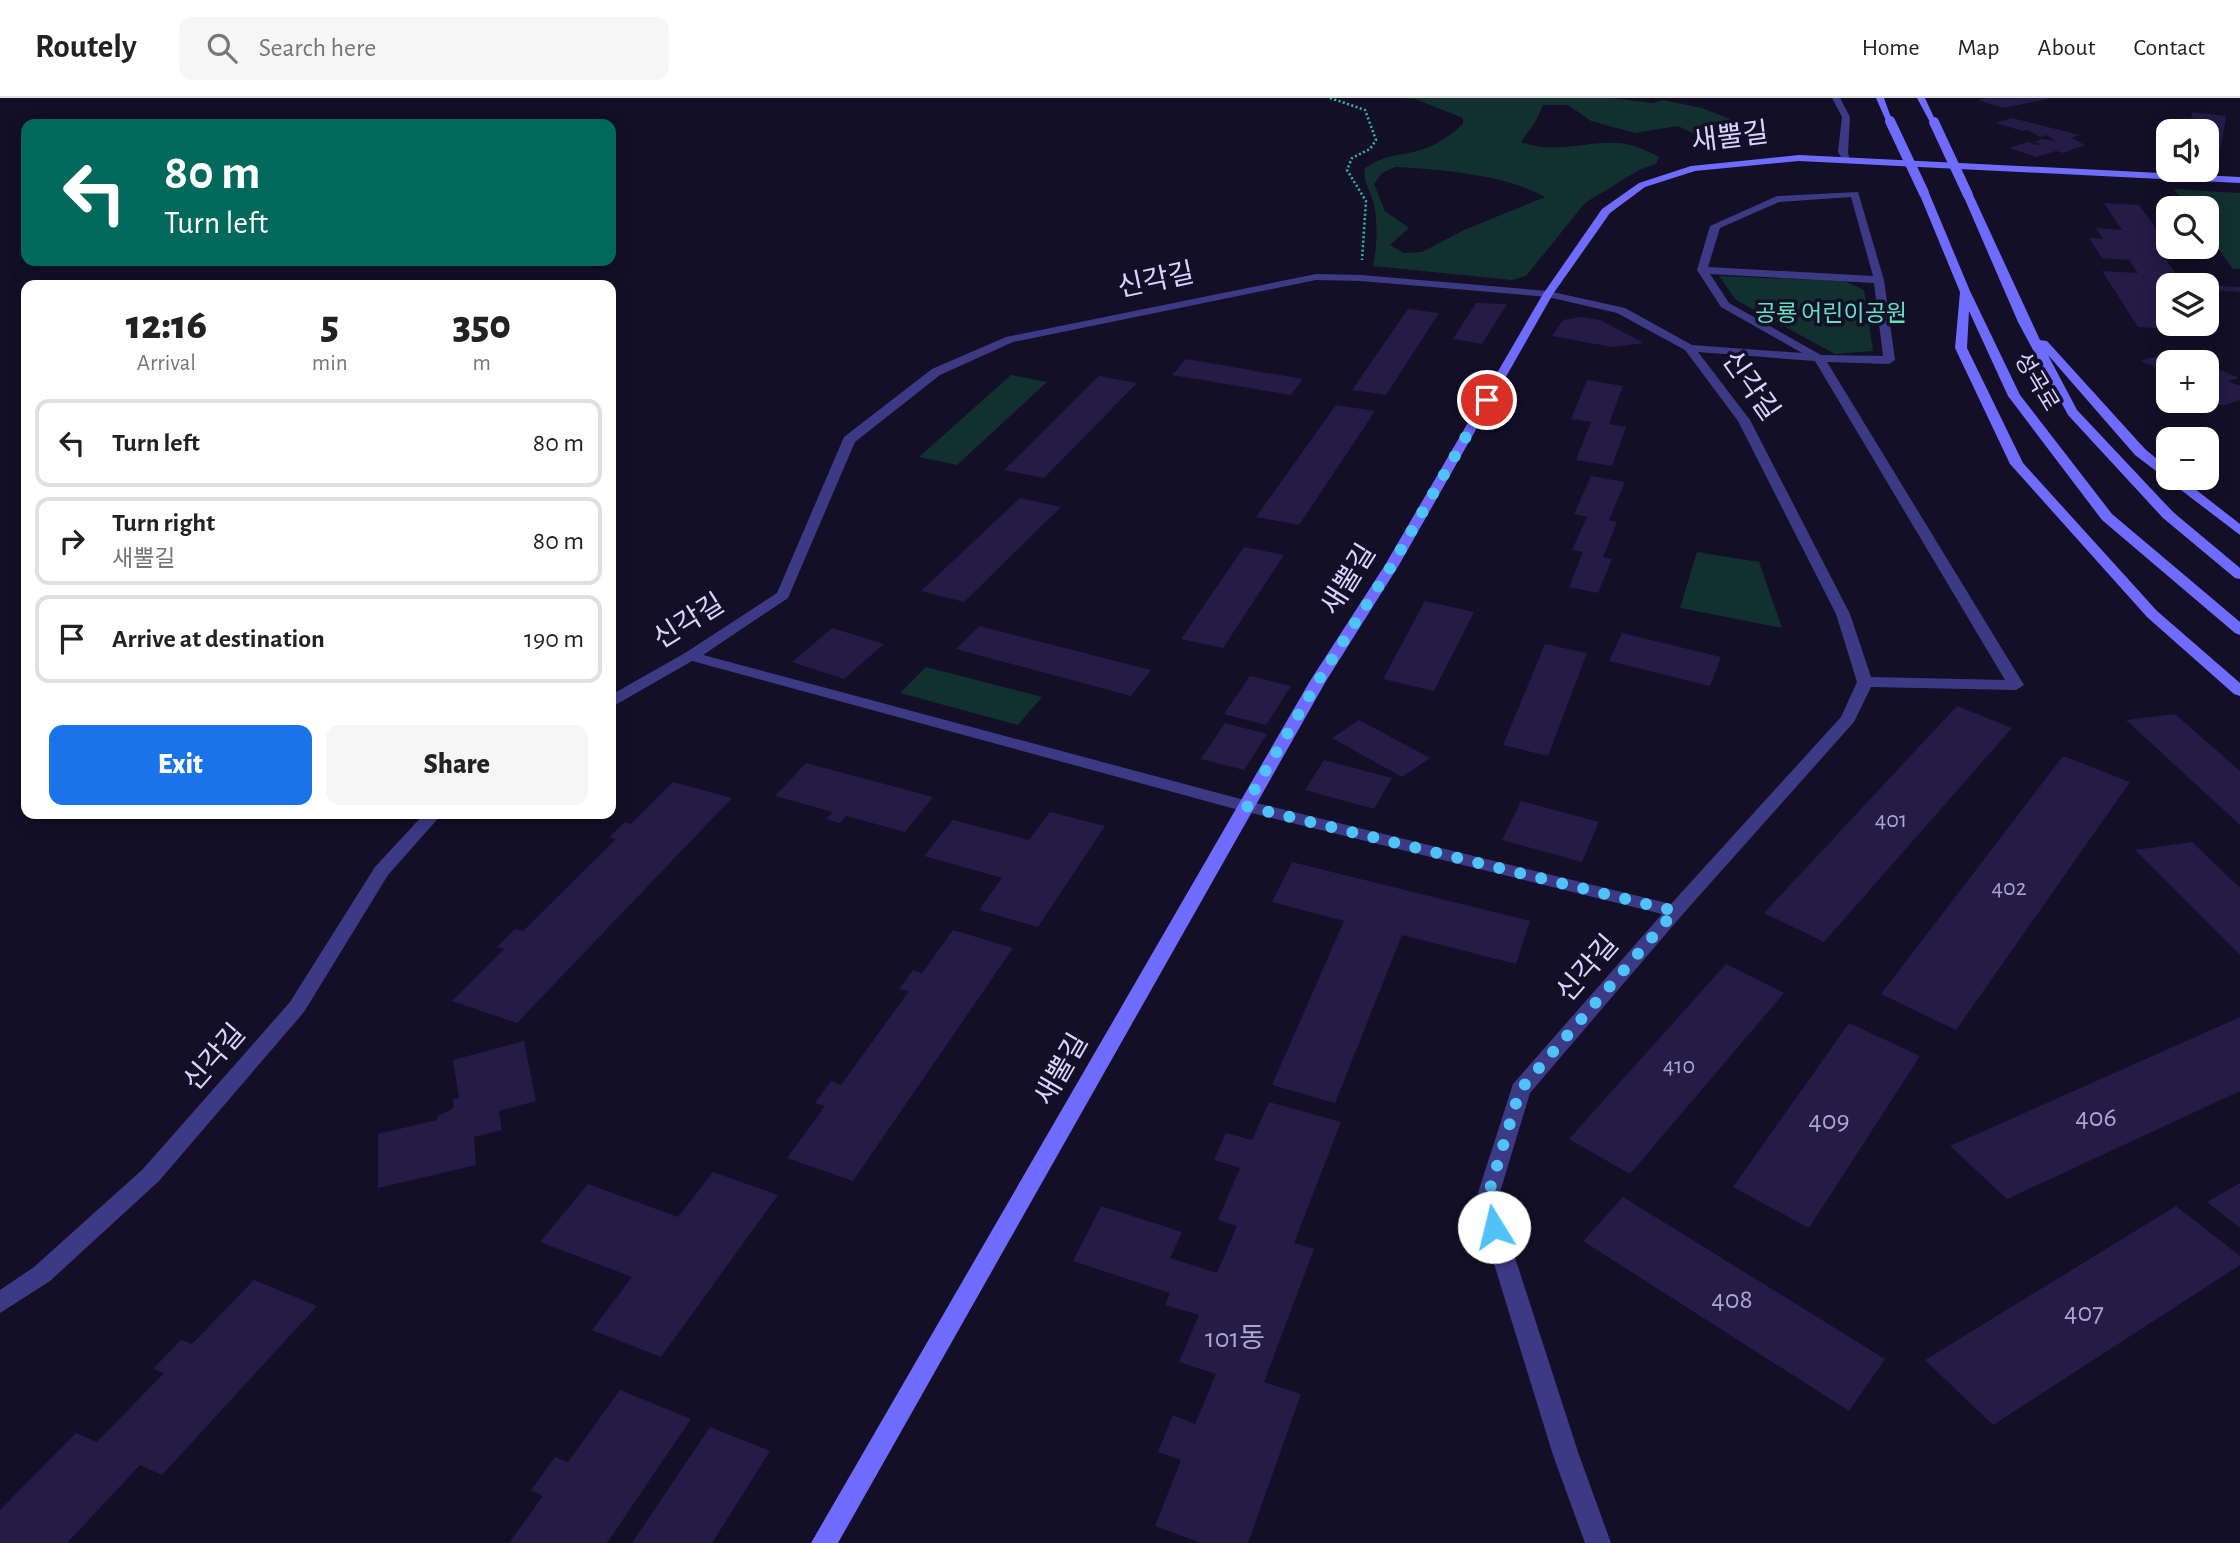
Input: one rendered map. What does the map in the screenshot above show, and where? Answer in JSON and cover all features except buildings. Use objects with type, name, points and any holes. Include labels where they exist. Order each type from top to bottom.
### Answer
[{"type":"main road","name":"성곡로","points":[[1880,98],[2014,396],[2107,517],[2240,630]]},
{"type":"main road","name":"성곡로","points":[[1921,98],[1968,195],[2024,322],[2072,412],[2168,515],[2240,575]]},
{"type":"main road","name":"새뿔길","points":[[824,1543],[1318,681],[1392,565],[1548,294],[1606,211],[1642,185],[1694,168],[1799,158],[2240,180]]},
{"type":"main road","points":[[1965,291],[1961,348],[2017,464],[2152,614],[2240,691]]},
{"type":"main road","points":[[2024,322],[2140,452],[2156,465]]},
{"type":"main road","points":[[2188,490],[2240,531]]},
{"type":"street","points":[[1836,98],[1846,117],[1843,152],[1847,160]]},
{"type":"street","points":[[1689,348],[1819,358],[1889,360],[1879,280],[1855,194],[1777,200],[1715,226],[1702,270],[1725,305],[1819,358],[2016,685],[1865,682]]},
{"type":"street","points":[[1702,270],[1879,280]]},
{"type":"street","name":"신각길","points":[[616,698],[690,656],[783,596],[849,440],[936,372],[1010,340],[1315,277],[1361,278],[1548,294],[1621,310],[1689,348],[1744,420],[1843,614],[1865,682],[1848,719],[1675,911],[1520,1090],[1486,1202],[1566,1455],[1598,1543]]},
{"type":"street","points":[[690,656],[1245,806],[1675,911]]},
{"type":"street","name":"신각길","points":[[0,1303],[41,1274],[151,1175],[296,1007],[381,871],[428,819]]},
{"type":"path","points":[[1330,98],[1365,110],[1376,140],[1370,149],[1352,158],[1347,170],[1366,201],[1361,278]]},
{"type":"green space","points":[[1403,98],[1612,98],[1653,103],[1663,100],[1702,108],[1730,119],[1724,138],[1711,142],[1678,126],[1635,133],[1591,121],[1568,105],[1543,105],[1536,121],[1521,142],[1546,147],[1624,144],[1659,157],[1656,164],[1639,170],[1585,203],[1526,276],[1512,280],[1373,266],[1376,220],[1365,168],[1388,157],[1429,147],[1463,124],[1463,118],[1415,99]],"holes":[[[1395,167],[1492,178],[1529,189],[1545,197],[1464,230],[1422,252],[1404,253],[1390,245],[1409,228],[1385,211],[1374,184],[1382,173]]]},
{"type":"green space","points":[[2174,189],[2240,193],[2240,269],[2233,269],[2219,250],[2219,196],[2179,196]]},
{"type":"green space","name":"공룡 어린이공원","points":[[1719,276],[1844,281],[1864,290],[1873,351],[1835,354],[1736,300]]},
{"type":"green space","points":[[1011,375],[1047,382],[957,465],[919,457]]},
{"type":"green space","points":[[1697,552],[1759,562],[1782,628],[1680,608]]},
{"type":"green space","points":[[926,667],[1042,697],[1018,725],[900,693]]},
{"type":"route","points":[[1487,400],[1392,565],[1318,681],[1245,806],[1675,911],[1520,1090],[1486,1202],[1494,1227]]}]
